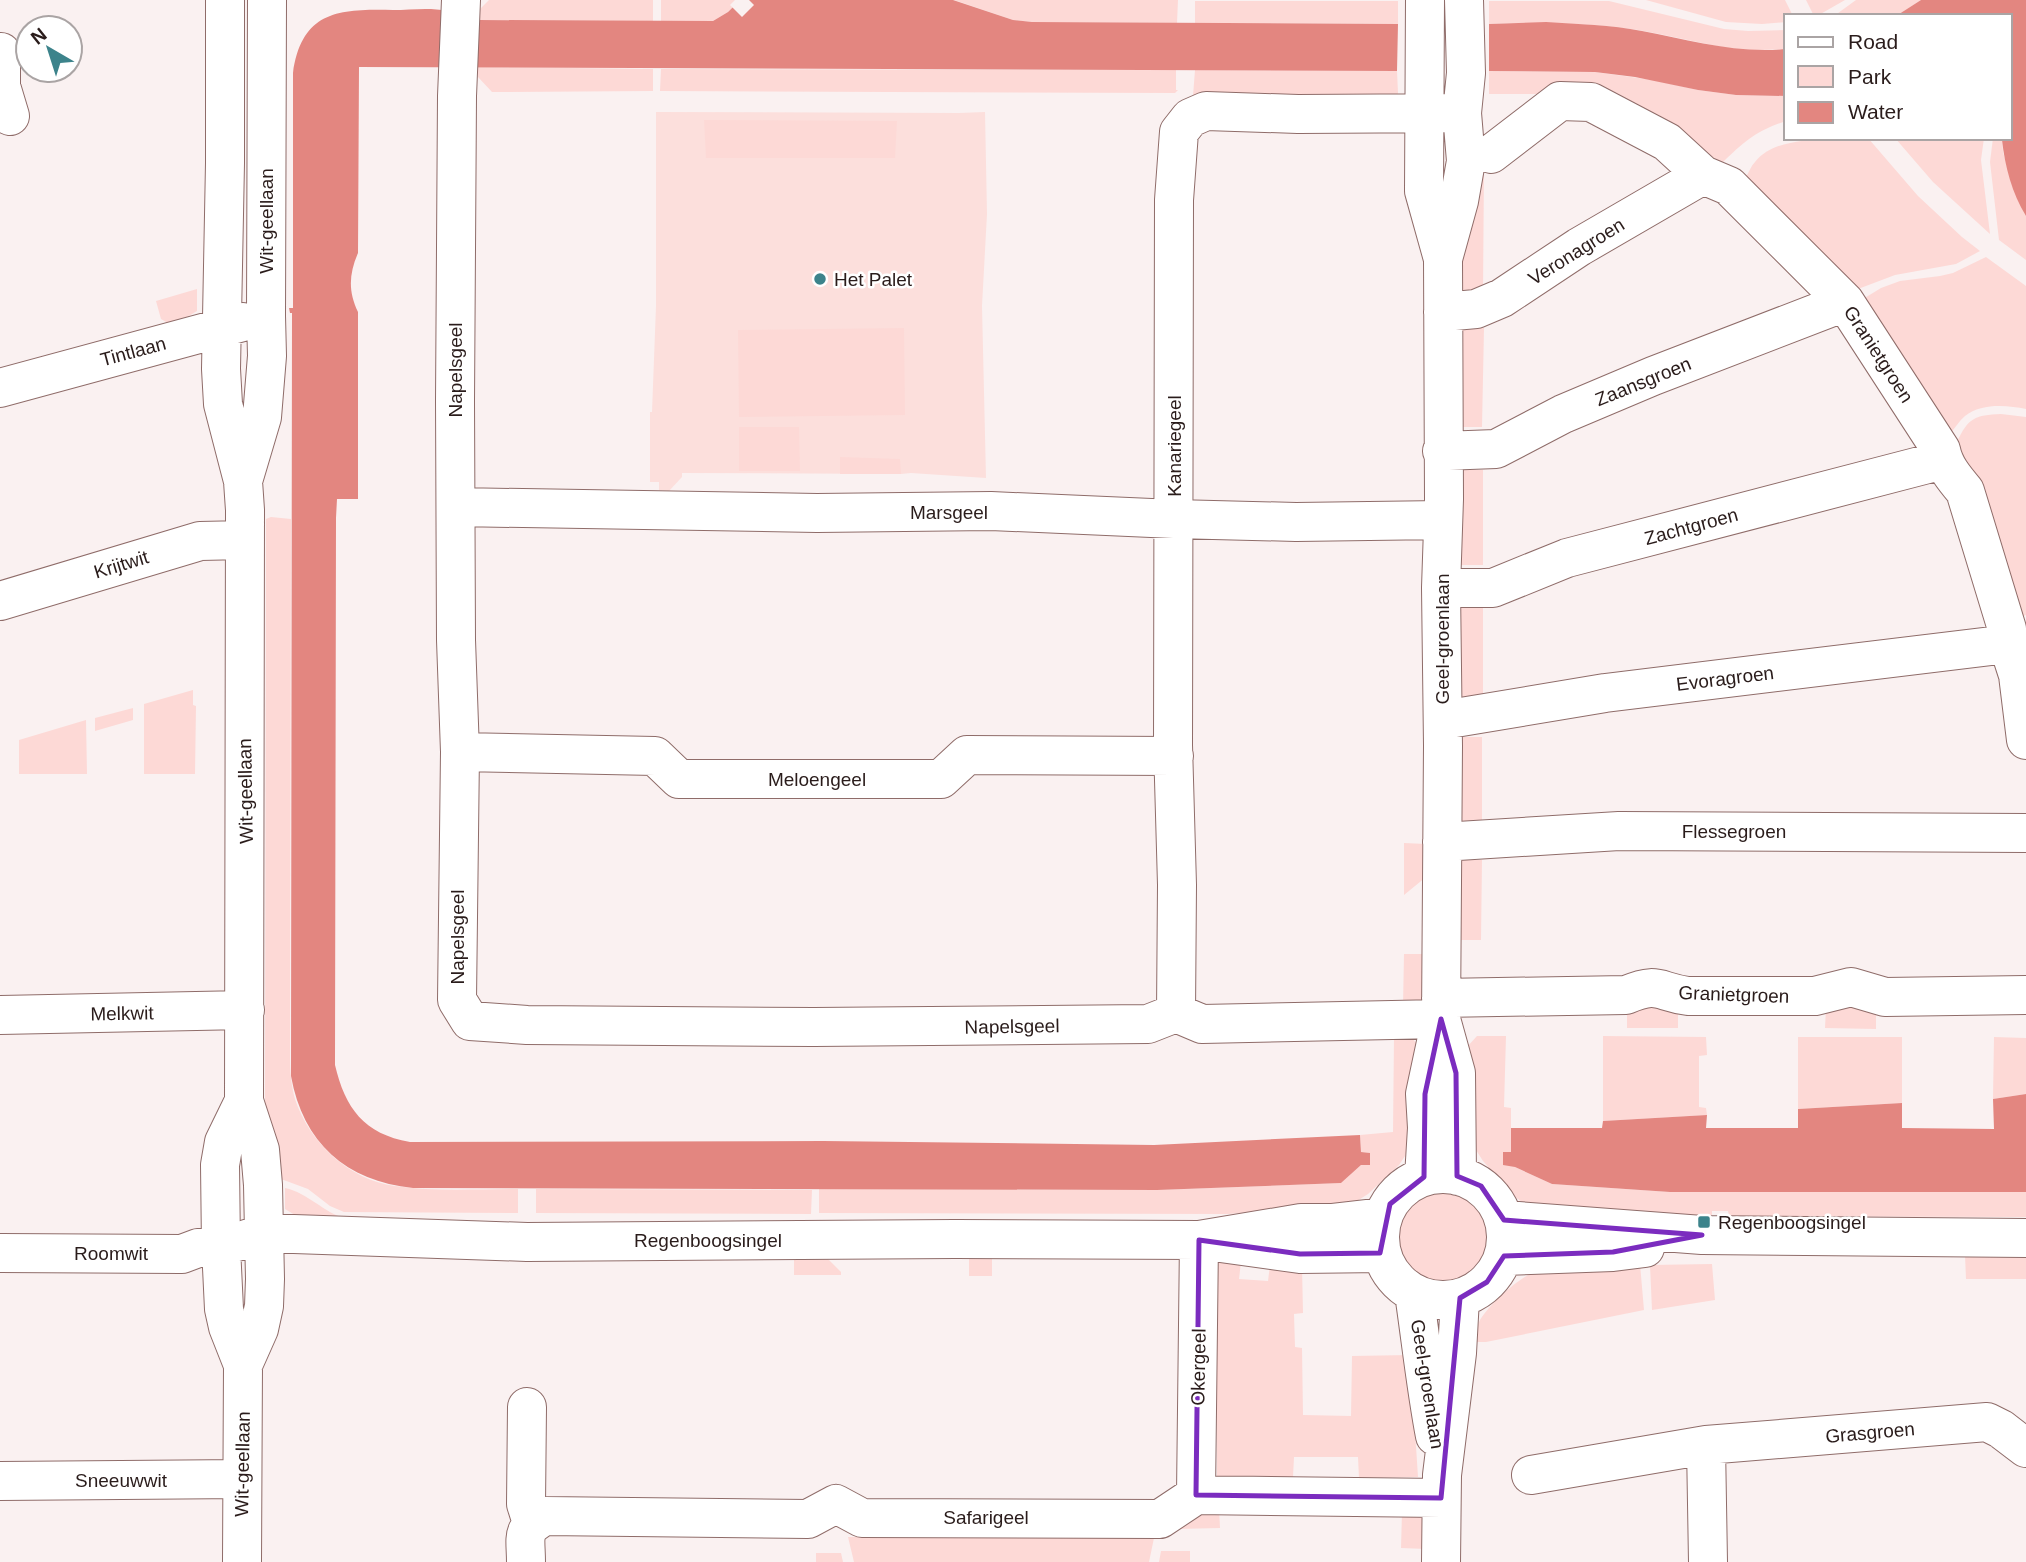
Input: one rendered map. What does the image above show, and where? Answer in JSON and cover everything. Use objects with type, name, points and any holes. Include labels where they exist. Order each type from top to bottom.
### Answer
[{"type":"street","name":"Wit-geellaan","points":[[225,0],[221,327],[223,404],[243,481],[245,540],[244,1101],[260,1150],[265,1233],[264,1306],[259,1329],[243,1365]]},
{"type":"street","name":"Wit-geellaan","points":[[243,481],[262,417],[268,356],[267,0]]},
{"type":"street","name":"Geel-groenlaan","points":[[1425,0],[1424,191],[1443,259]]},
{"type":"street","name":"Geel-groenlaan","points":[[1440,1176],[1456,1073],[1441,1009],[1443,259],[1459,201],[1466,161],[1462,113],[1466,73],[1464,0]]},
{"type":"street","name":"Napelsgeel","points":[[461,4],[455,401],[456,640],[460,752],[457,1000],[470,1021],[527,1025],[814,1027],[1121,1025],[1148,1024],[1176,1013]]},
{"type":"street","points":[[1,52],[4,96]]},
{"type":"street","name":"Granietgroen","points":[[1490,154],[1560,101],[1591,102],[1667,142],[1703,175],[1729,186],[1845,302],[1941,450],[1943,460],[1953,477],[1965,491],[2007,629],[2008,643],[2018,675],[2026,740]]},
{"type":"street","name":"Kanariegeel","points":[[1176,1013],[1174,200],[1180,132],[1190,118],[1206,111],[1298,114],[1423,112]]},
{"type":"street","points":[[1423,112],[1462,113]]},
{"type":"street","name":"Veronagroen","points":[[1443,312],[1476,309],[1502,298],[1579,247],[1703,175]]},
{"type":"street","name":"Zaansgroen","points":[[1442,451],[1496,449],[1575,408],[1845,302]]},
{"type":"street","name":"Tintlaan","points":[[0,388],[266,316]]},
{"type":"street","name":"Zachtgroen","points":[[1441,588],[1493,588],[1567,558],[1943,460]]},
{"type":"street","name":"Marsgeel","points":[[456,507],[817,513],[991,511],[1296,522],[1442,520]]},
{"type":"street","name":"Krijtwit","points":[[0,601],[200,541],[245,540]]},
{"type":"street","name":"Evoragroen","points":[[1443,720],[1605,693],[2008,643]]},
{"type":"street","name":"Meloengeel","points":[[460,752],[655,756],[679,779],[941,779],[967,755],[1174,756]]},
{"type":"street","name":"Flessegroen","points":[[1442,842],[1619,831],[2026,833]]},
{"type":"street","name":"Granietgroen","points":[[1441,1009],[1626,995],[1651,986],[1688,996],[1815,996],[1851,987],[1885,997],[2026,995]]},
{"type":"street","points":[[1176,1013],[1202,1024],[1441,1009]]},
{"type":"street","name":"Melkwit","points":[[0,1015],[245,1010]]},
{"type":"street","name":"Wit-geellaan","points":[[242,1562],[243,1365],[224,1309],[220,1165],[224,1142],[244,1101]]},
{"type":"street","points":[[1440,1176],[1481,1186],[1491,1196],[1504,1238],[1497,1270],[1487,1282],[1460,1298],[1436,1300],[1414,1293],[1399,1283],[1389,1269],[1383,1235],[1390,1204],[1399,1192],[1410,1183],[1440,1176]]},
{"type":"street","name":"Regenboogsingel","points":[[221,1247],[265,1233],[527,1242],[1199,1240],[1301,1223],[1331,1223],[1383,1235]]},
{"type":"street","points":[[1504,1238],[2026,1238]]},
{"type":"street","name":"Okergeel","points":[[1196,1495],[1199,1240]]},
{"type":"street","name":"Roomwit","points":[[0,1252],[182,1254],[198,1248],[221,1247]]},
{"type":"street","name":"Geel-groenlaan","points":[[1414,1293],[1441,1486]]},
{"type":"street","name":"Geel-groenlaan","points":[[1441,1562],[1441,1486],[1457,1353],[1460,1298]]},
{"type":"street","points":[[526,1562],[526,1531],[532,1523],[526,1504],[527,1407]]},
{"type":"street","name":"Grasgroen","points":[[1531,1475],[1706,1445],[1987,1422],[2026,1448]]},
{"type":"street","points":[[1706,1445],[1708,1562]]},
{"type":"street","name":"Sneeuwwit","points":[[0,1481],[242,1479]]},
{"type":"street","points":[[1196,1495],[1441,1486]]},
{"type":"street","name":"Safarigeel","points":[[532,1523],[545,1516],[808,1518],[836,1504],[862,1518],[1160,1519],[1196,1495]]},
{"type":"highlighted area","points":[[1441,1019],[1456,1073],[1457,1176],[1481,1186],[1504,1220],[1702,1235],[1613,1252],[1504,1256],[1487,1282],[1460,1298],[1441,1498],[1196,1495],[1199,1240],[1300,1254],[1380,1253],[1390,1204],[1424,1177],[1425,1094]]},
{"type":"shaded area","name":"Het Palet","points":[[656,112],[985,112],[987,214],[982,306],[986,478],[911,473],[682,473],[682,477],[669,491],[659,490],[659,482],[650,482],[650,412],[656,306]]},
{"type":"green space","points":[[489,0],[653,0],[653,21],[478,20],[478,11]]},
{"type":"green space","points":[[661,0],[740,0],[728,12],[713,21],[661,21]]},
{"type":"green space","points":[[954,0],[1178,0],[1177,23],[1032,22],[1013,20]]},
{"type":"green space","points":[[1646,0],[1785,0],[1792,14],[1784,14],[1784,22],[1726,22]]},
{"type":"green space","points":[[1806,0],[1845,0],[1820,14],[1813,14]]},
{"type":"green space","points":[[1856,0],[1921,0],[1899,14],[1837,14]]},
{"type":"green space","points":[[1195,1],[1398,1],[1398,24],[1195,23]]},
{"type":"green space","points":[[1489,1],[1609,1],[1724,29],[1784,30],[1784,49],[1735,49],[1638,30],[1601,26],[1489,24]]},
{"type":"green space","points":[[477,67],[653,69],[653,91],[492,92],[478,77]]},
{"type":"green space","points":[[661,69],[1176,70],[1178,90],[1175,93],[660,91]]},
{"type":"green space","points":[[1195,70],[1397,71],[1398,93],[1395,101],[1193,96]]},
{"type":"green space","points":[[1489,71],[1595,72],[1736,95],[1784,96],[1784,122],[1751,138],[1722,163],[1633,107],[1586,94],[1489,94]]},
{"type":"green space","points":[[704,120],[897,121],[895,158],[706,158]]},
{"type":"green space","points":[[1870,140],[1918,196],[1980,251],[1956,264],[1895,275],[1858,289],[1746,177],[1762,155],[1779,146],[1798,141]]},
{"type":"green space","points":[[1897,140],[1984,140],[1981,160],[1990,234],[1933,182]]},
{"type":"green space","points":[[1993,140],[2002,140],[2012,185],[2026,216],[2026,260],[1999,240],[1990,162]]},
{"type":"green space","points":[[1484,167],[1483,293],[1459,293],[1459,245]]},
{"type":"green space","points":[[1986,257],[2026,286],[2026,409],[2003,406],[1979,409],[1965,416],[1950,434],[1863,299],[1900,281],[1953,273]]},
{"type":"green space","points":[[197,289],[197,311],[168,323],[161,319],[156,301]]},
{"type":"green space","points":[[904,328],[905,415],[739,417],[738,330]]},
{"type":"green space","points":[[1459,328],[1484,328],[1482,427],[1458,427]]},
{"type":"green space","points":[[2001,414],[2026,417],[2026,615],[2021,617],[1957,442],[1973,419]]},
{"type":"green space","points":[[739,427],[799,427],[800,471],[739,471]]},
{"type":"green space","points":[[840,457],[900,459],[901,474],[840,474]]},
{"type":"green space","points":[[1459,470],[1483,470],[1483,565],[1459,565]]},
{"type":"green space","points":[[266,519],[291,519],[290,1056],[295,1099],[301,1115],[321,1144],[347,1167],[362,1176],[410,1188],[518,1189],[518,1213],[344,1212],[330,1206],[308,1189],[281,1179],[265,1104]]},
{"type":"green space","points":[[1459,608],[1483,608],[1483,703],[1459,703]]},
{"type":"green space","points":[[193,690],[193,705],[196,706],[195,774],[144,774],[144,704]]},
{"type":"green space","points":[[133,708],[133,720],[95,731],[95,718]]},
{"type":"green space","points":[[86,720],[87,774],[19,774],[19,740]]},
{"type":"green space","points":[[1458,737],[1482,737],[1482,826],[1458,826]]},
{"type":"green space","points":[[1404,843],[1426,844],[1426,877],[1404,895]]},
{"type":"green space","points":[[1458,860],[1482,860],[1481,940],[1457,940]]},
{"type":"green space","points":[[1404,954],[1426,954],[1424,1007],[1403,1006]]},
{"type":"green space","points":[[1836,1002],[1876,1008],[1876,1029],[1825,1028],[1826,1008]]},
{"type":"green space","points":[[1627,1007],[1678,1008],[1678,1028],[1627,1028]]},
{"type":"green space","points":[[1477,1036],[1506,1036],[1504,1107],[1511,1108],[1511,1153],[1515,1167],[1552,1184],[1670,1192],[2026,1192],[2026,1217],[1729,1216],[1728,1211],[1712,1211],[1712,1215],[1654,1215],[1522,1202],[1483,1161],[1473,1140],[1467,1047]]},
{"type":"green space","points":[[1603,1036],[1706,1037],[1707,1055],[1699,1056],[1699,1107],[1706,1108],[1707,1115],[1603,1121]]},
{"type":"green space","points":[[1394,1037],[1411,1037],[1418,1045],[1408,1147],[1399,1165],[1368,1194],[1354,1203],[1228,1214],[819,1213],[819,1189],[1157,1190],[1341,1183],[1361,1165],[1370,1164],[1370,1153],[1361,1152],[1360,1135],[1393,1132]]},
{"type":"green space","points":[[1798,1037],[1902,1037],[1902,1103],[1798,1109]]},
{"type":"green space","points":[[1994,1037],[2026,1038],[2026,1094],[1993,1099]]},
{"type":"green space","points":[[285,1188],[346,1219],[300,1218],[285,1209]]},
{"type":"green space","points":[[536,1189],[812,1190],[811,1214],[536,1213]]},
{"type":"green space","points":[[1441,1191],[1459,1195],[1474,1205],[1484,1220],[1488,1238],[1484,1256],[1474,1271],[1459,1281],[1441,1285],[1423,1281],[1408,1271],[1398,1256],[1394,1238],[1398,1220],[1408,1205],[1423,1195]]},
{"type":"green space","points":[[969,1253],[992,1253],[992,1276],[969,1276]]},
{"type":"green space","points":[[1965,1255],[2026,1257],[2026,1279],[1966,1279]]},
{"type":"green space","points":[[794,1259],[828,1259],[841,1275],[794,1275]]},
{"type":"green space","points":[[1217,1260],[1241,1262],[1239,1279],[1268,1281],[1270,1265],[1302,1267],[1303,1313],[1294,1314],[1295,1347],[1302,1348],[1303,1415],[1351,1416],[1352,1356],[1410,1355],[1418,1477],[1359,1478],[1358,1457],[1294,1457],[1293,1477],[1217,1477]]},
{"type":"green space","points":[[1640,1264],[1644,1310],[1486,1342],[1474,1342],[1484,1314],[1511,1287],[1532,1273]]},
{"type":"green space","points":[[1712,1264],[1715,1300],[1652,1310],[1650,1265]]},
{"type":"green space","points":[[1193,1508],[1219,1508],[1220,1528],[1177,1529]]},
{"type":"green space","points":[[1402,1512],[1426,1512],[1426,1549],[1401,1548]]},
{"type":"green space","points":[[848,1537],[1154,1538],[1149,1562],[854,1562]]},
{"type":"green space","points":[[1161,1551],[1190,1551],[1190,1562],[1159,1562]]},
{"type":"green space","points":[[816,1553],[841,1553],[843,1562],[816,1562]]},
{"type":"water","points":[[740,0],[953,0],[1013,20],[1032,22],[1398,24],[1397,71],[359,67],[358,253],[351,282],[358,312],[358,499],[337,499],[336,518],[335,1065],[344,1094],[359,1117],[380,1133],[410,1142],[823,1141],[1154,1145],[1360,1135],[1361,1152],[1370,1153],[1370,1165],[1361,1165],[1341,1183],[1157,1190],[413,1188],[367,1177],[348,1167],[317,1139],[306,1121],[291,1076],[292,313],[289,308],[293,308],[293,73],[298,52],[305,36],[315,25],[340,13],[356,11],[434,9],[479,20],[713,21],[728,12]]},
{"type":"water","points":[[1921,0],[2026,0],[2026,216],[2010,180],[2002,140],[2012,140],[2012,14],[1899,14]]},
{"type":"water","points":[[1546,22],[1594,25],[1732,48],[1784,49],[1784,96],[1736,95],[1595,72],[1489,71],[1489,24]]},
{"type":"water","points":[[2026,1094],[2026,1192],[1670,1192],[1552,1184],[1515,1167],[1503,1165],[1503,1152],[1511,1152],[1511,1128],[1602,1128],[1603,1121],[1707,1115],[1706,1128],[1798,1128],[1798,1109],[1902,1103],[1902,1128],[1994,1129],[1993,1099]]},
{"type":"pier","points":[[735,0],[749,0],[754,5],[742,17],[730,5]]},
{"type":"place","name":"Het Palet","points":[[820,279]]},
{"type":"place","name":"Regenboogsingel","points":[[1704,1222]]}]
